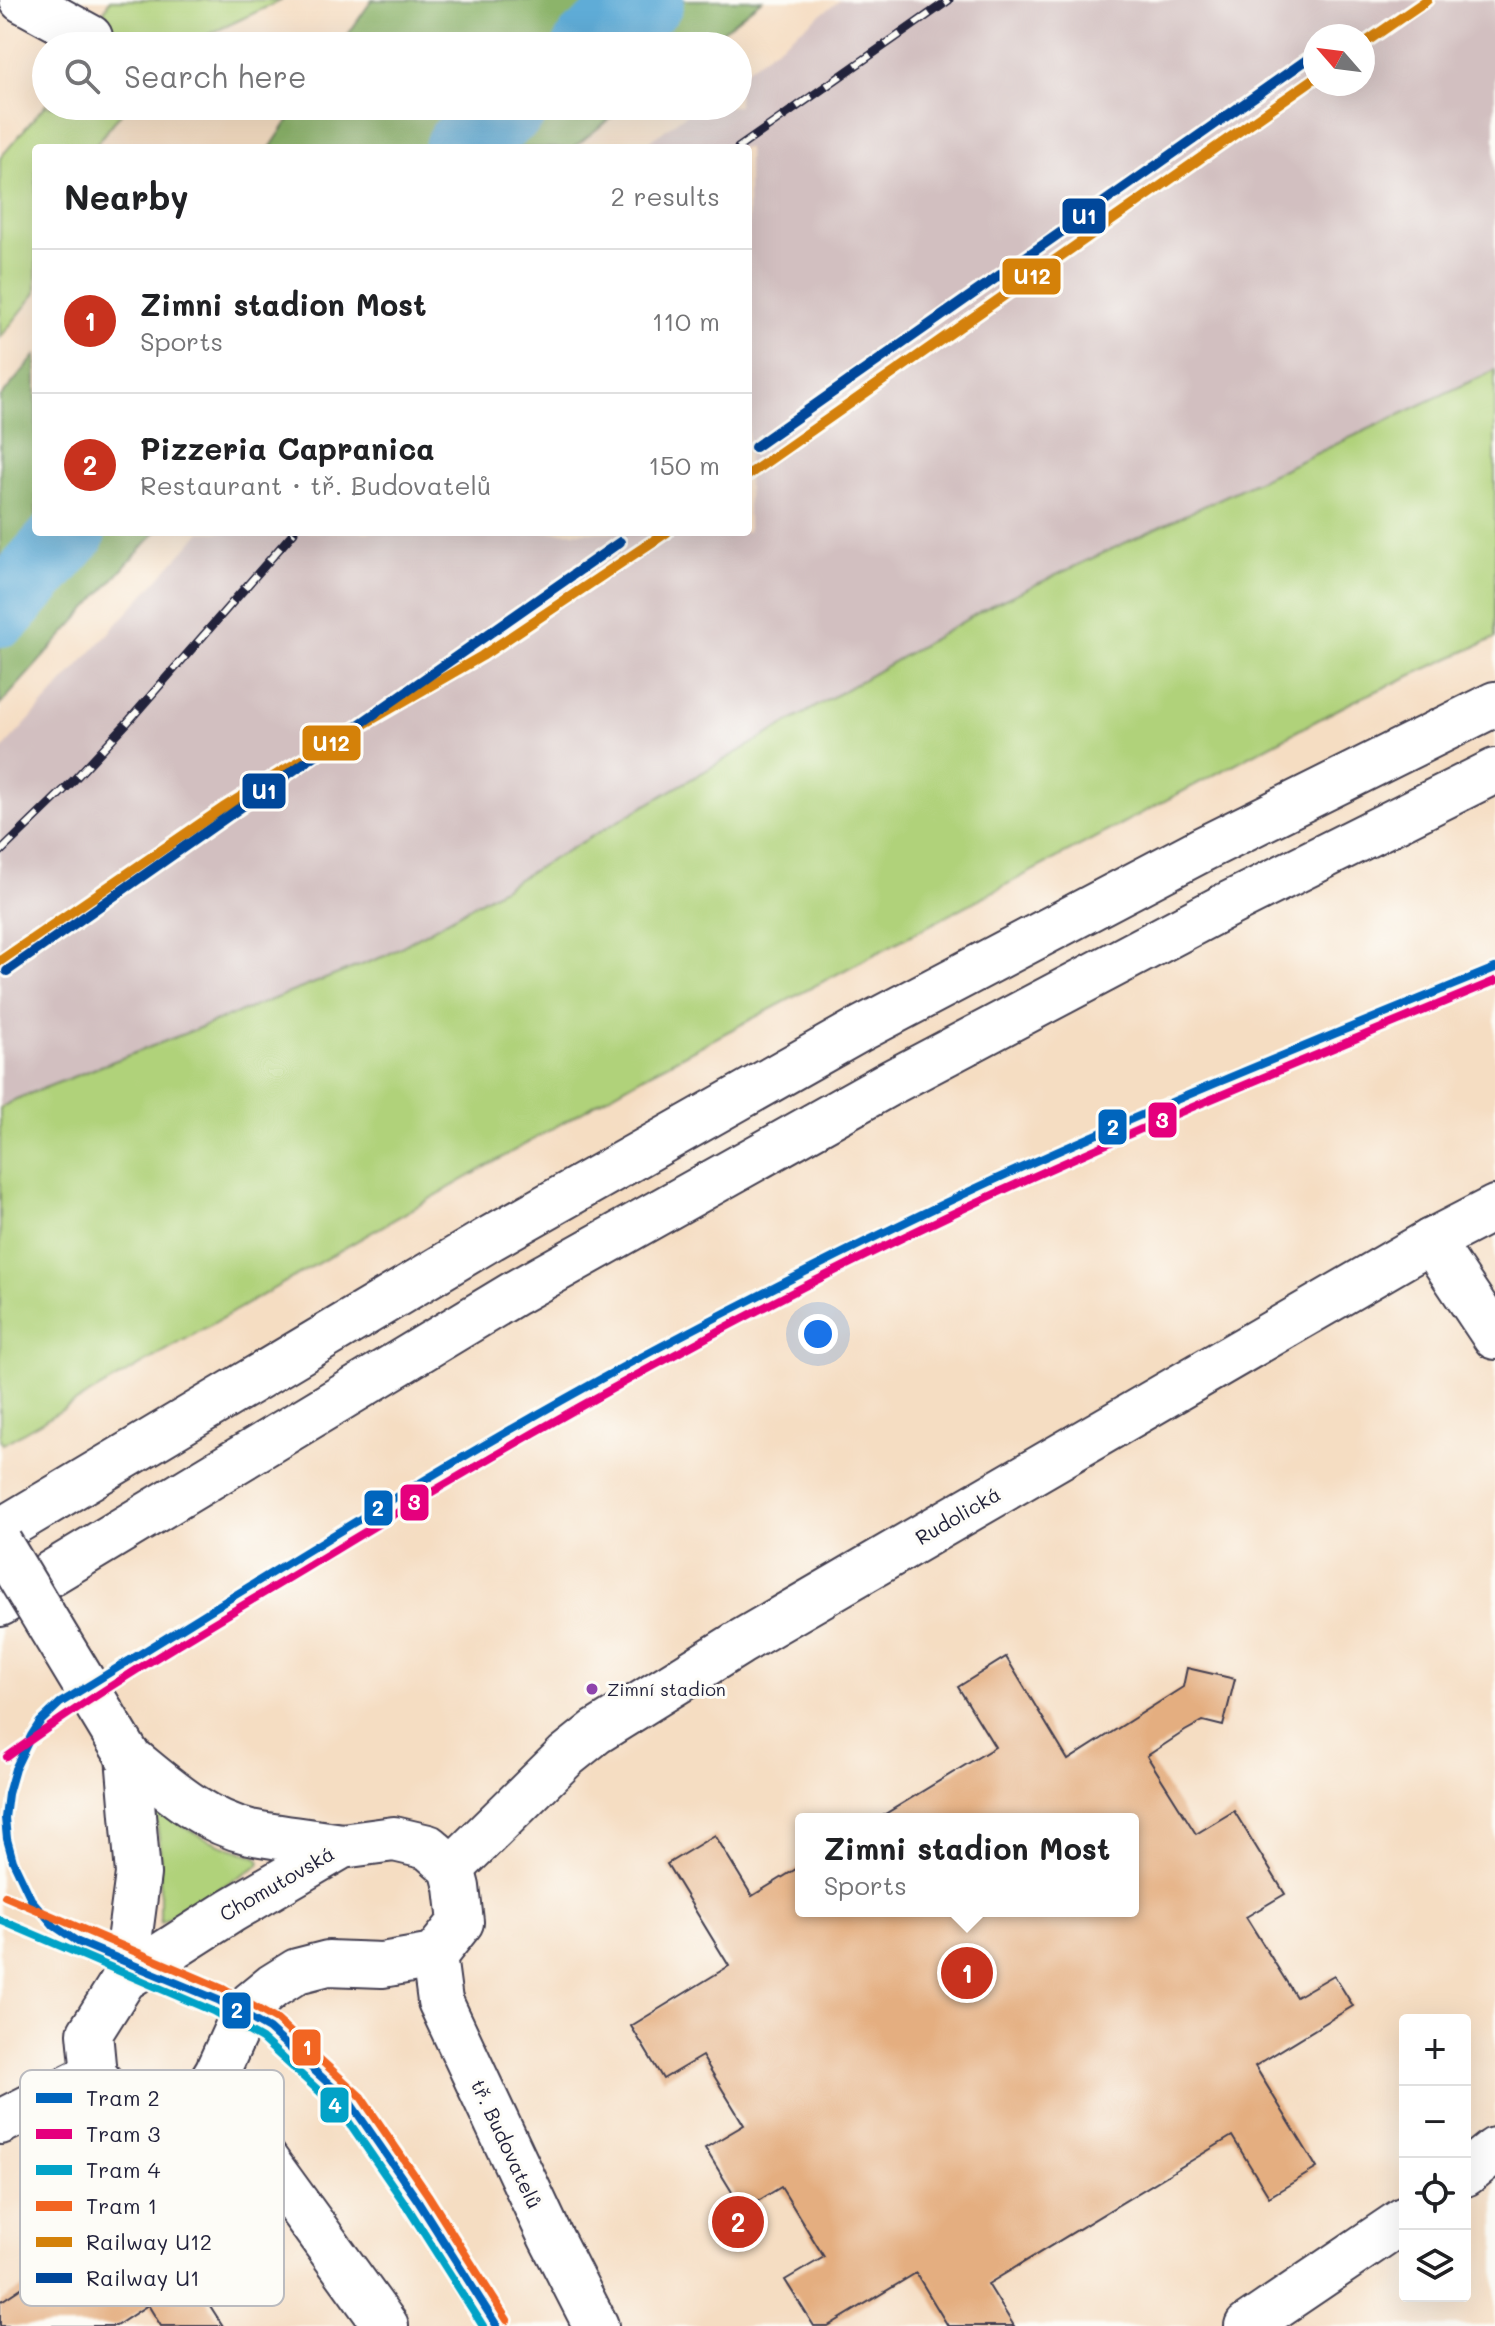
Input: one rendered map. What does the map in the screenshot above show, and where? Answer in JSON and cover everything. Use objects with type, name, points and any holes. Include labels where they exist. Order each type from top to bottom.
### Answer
[{"type":"main road","points":[[22,0],[81,32]]},
{"type":"main road","points":[[0,1531],[477,1246],[857,1031],[1203,849],[1495,704]]},
{"type":"main road","points":[[0,1604],[515,1293],[874,1091],[1225,906],[1495,771]]},
{"type":"main road","name":"Rudolická","points":[[452,1868],[566,1756],[609,1724],[752,1635],[1431,1241],[1495,1208]]},
{"type":"main road","points":[[1431,1241],[1495,1337]]},
{"type":"main road","points":[[0,1544],[128,1756],[183,1801],[215,1818],[247,1831],[342,1846]]},
{"type":"main road","points":[[128,1756],[138,1874],[137,1960]]},
{"type":"main road","name":"Chomutovská","points":[[94,2070],[90,2033],[137,1960],[232,1910],[342,1846],[394,1839],[428,1847],[452,1868]]},
{"type":"main road","points":[[218,2070],[231,2036],[251,2004],[297,1971],[328,1963],[382,1965],[434,1956],[461,1922],[452,1868]]},
{"type":"main road","name":"tř. Budovatelů","points":[[434,1956],[440,2001],[550,2236],[596,2326]]},
{"type":"main road","points":[[0,2122],[20,2112]]},
{"type":"main road","points":[[1471,2169],[1495,2150]]},
{"type":"main road","points":[[284,2185],[386,2326]]},
{"type":"main road","points":[[1247,2326],[1399,2223]]},
{"type":"shaded area","points":[[840,0],[1495,0],[1495,370],[990,606],[387,955],[0,1106],[0,752],[197,536],[752,536],[752,144],[646,144],[678,120],[752,120],[752,66]]},
{"type":"green space","points":[[110,0],[282,0],[214,32],[93,32]]},
{"type":"green space","points":[[372,0],[762,0],[721,32],[350,32]]},
{"type":"green space","points":[[32,120],[116,120],[96,144],[32,144],[32,298],[0,338],[0,158]]},
{"type":"green space","points":[[289,120],[608,120],[578,144],[273,144]]},
{"type":"green space","points":[[32,360],[32,536],[152,536],[0,705],[0,398]]},
{"type":"green space","points":[[1495,370],[1495,638],[1352,702],[644,1076],[3,1444],[0,1439],[0,1108],[16,1099],[387,955],[990,606]]},
{"type":"green space","points":[[159,1808],[202,1836],[257,1857],[259,1865],[160,1923],[160,1846],[155,1811]]},
{"type":"building","points":[[1006,1657],[1068,1760],[1183,1687],[1187,1668],[1235,1679],[1223,1726],[1203,1721],[1147,1756],[1196,1834],[1234,1811],[1285,1894],[1246,1917],[1296,1997],[1334,1975],[1353,2006],[1255,2066],[1317,2168],[1269,2197],[1232,2136],[988,2284],[1014,2326],[948,2326],[916,2273],[828,2326],[814,2326],[785,2280],[824,2257],[781,2187],[743,2210],[705,2148],[744,2125],[702,2056],[663,2079],[631,2026],[729,1966],[667,1864],[715,1835],[752,1896],[795,1870],[795,1917],[1139,1917],[1139,1813],[887,1813],[995,1747],[958,1687]]},
{"type":"building","points":[[20,2289],[20,2306],[146,2306],[116,2326],[0,2326],[0,2302]]},
{"type":"building","points":[[149,2306],[210,2306],[223,2326],[161,2326]]},
{"type":"waterway","points":[[607,32],[648,0]]},
{"type":"waterway","points":[[465,144],[495,120]]},
{"type":"waterway","points":[[0,611],[66,536]]},
{"type":"railway","points":[[744,144],[949,0]]},
{"type":"railway","points":[[0,852],[126,724],[290,536]]},
{"type":"tram line","name":"2","points":[[497,2326],[418,2201],[351,2104],[269,2029],[218,2000],[78,1942],[54,1926],[31,1899],[13,1861],[5,1818],[15,1769],[40,1722],[60,1703],[364,1516],[518,1425],[714,1318],[994,1180],[1181,1098],[1495,968]]},
{"type":"tram line","name":"3","points":[[7,1757],[117,1682],[391,1516],[733,1323],[908,1235],[1059,1165],[1495,981]]},
{"type":"tram line","name":"1","points":[[5,1896],[223,1989],[277,2020],[361,2097],[507,2320]]},
{"type":"tram line","name":"4","points":[[0,1920],[213,2011],[262,2039],[342,2112],[483,2326]]},
{"type":"rail line","name":"U12","points":[[1375,36],[1427,0]]},
{"type":"rail line","name":"U1","points":[[755,447],[1303,62]]},
{"type":"rail line","name":"U12","points":[[752,472],[1303,86]]},
{"type":"rail line","name":"U12","points":[[0,961],[223,808],[482,656],[661,536]]},
{"type":"rail line","name":"U1","points":[[7,971],[620,542]]},
{"type":"place","name":"Zimní stadion","points":[[592,1689]]},
{"type":"place","name":"Zimni stadion Most","points":[[967,1973]]},
{"type":"place","name":"Pizzeria Capranica","points":[[738,2222]]}]
